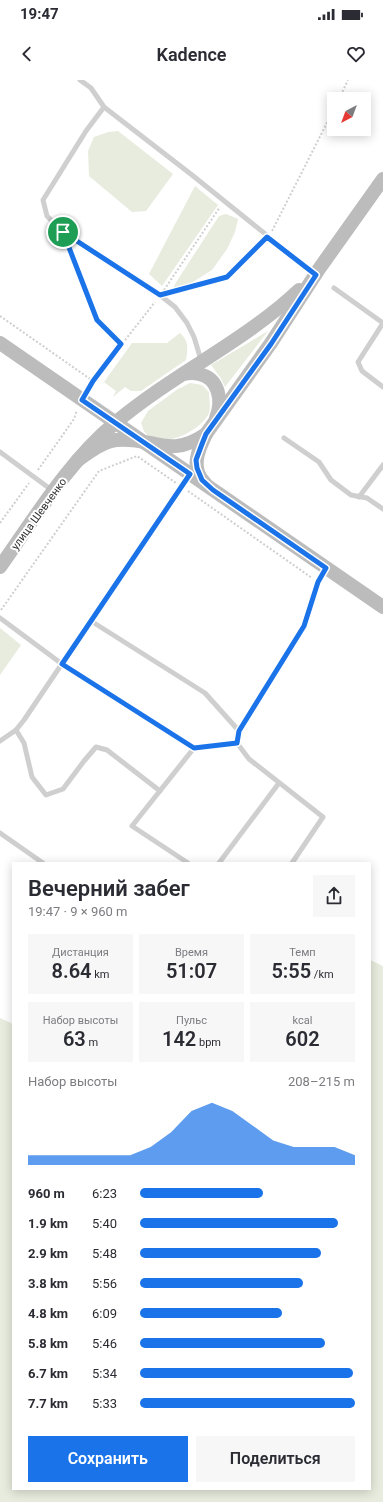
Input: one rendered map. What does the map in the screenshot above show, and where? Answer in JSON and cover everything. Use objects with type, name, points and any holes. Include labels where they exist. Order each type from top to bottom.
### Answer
[{"type":"street","points":[[78,460],[106,442],[126,440],[159,446],[179,446],[198,440],[209,431],[271,344],[316,275],[383,179]]},
{"type":"street","points":[[78,460],[114,423],[202,361],[266,319],[316,275]]},
{"type":"street","points":[[0,343],[383,607]]},
{"type":"street","points":[[183,374],[201,374],[212,380],[218,391],[219,408],[217,416],[198,451],[197,468],[202,480],[213,490]]},
{"type":"street","points":[[142,442],[135,435],[133,430],[133,420],[137,410],[148,398]]},
{"type":"street","name":"улица Шевченко","points":[[0,567],[78,460]]},
{"type":"lane","points":[[80,80],[91,88],[104,107],[192,174],[267,237],[316,275]]},
{"type":"lane","points":[[104,107],[86,132],[43,200],[47,216],[63,232],[160,295],[175,307],[187,322],[202,361]]},
{"type":"lane","points":[[334,288],[383,323],[358,362],[362,371],[383,387]]},
{"type":"lane","points":[[284,438],[319,462],[331,480],[351,495],[367,498],[383,509]]},
{"type":"lane","points":[[0,452],[54,491]]},
{"type":"lane","points":[[360,497],[383,466]]},
{"type":"lane","points":[[0,741],[16,730],[190,474]]},
{"type":"lane","points":[[293,862],[323,817],[249,759],[237,743],[239,731],[304,626],[318,582],[326,568]]},
{"type":"lane","points":[[0,618],[62,664],[194,748],[237,743]]},
{"type":"lane","points":[[91,621],[205,693],[239,731]]},
{"type":"lane","points":[[16,730],[24,743],[32,777],[46,795],[63,789],[96,748],[107,750],[160,791]]},
{"type":"lane","points":[[186,862],[132,826],[194,748]]},
{"type":"lane","points":[[220,862],[279,783]]},
{"type":"lane","points":[[0,833],[42,862]]},
{"type":"path","points":[[342,92],[348,80]]},
{"type":"path","points":[[160,295],[227,277],[267,237],[274,228],[327,123]]},
{"type":"path","points":[[0,523],[74,419],[82,400],[93,381],[160,295],[224,201]]},
{"type":"path","points":[[63,232],[97,320],[121,344]]},
{"type":"path","points":[[0,316],[93,381]]},
{"type":"shaded area","points":[[118,131],[173,174],[146,211],[132,212],[89,176],[88,151],[94,137],[108,132]]},
{"type":"shaded area","points":[[195,186],[218,205],[162,286],[149,274]]},
{"type":"shaded area","points":[[226,214],[238,219],[235,232],[227,249],[212,270],[180,290],[172,292],[175,284],[219,216]]},
{"type":"shaded area","points":[[268,331],[225,387],[211,365]]},
{"type":"shaded area","points":[[180,333],[185,339],[187,345],[186,360],[141,391],[131,391],[125,387],[113,397],[116,391],[104,382],[132,343],[167,343]]},
{"type":"shaded area","points":[[190,383],[202,385],[209,392],[210,411],[204,420],[189,432],[179,437],[169,440],[159,440],[150,437],[144,431],[141,423],[148,411],[178,389]]},
{"type":"shaded area","points":[[0,628],[21,645],[0,675]]},
{"type":"shaded area","points":[[371,960],[383,966],[383,1502],[0,1502],[0,1018],[12,1024],[12,1490],[371,1490]]},
{"type":"route","points":[[63,232],[147,285],[160,295],[227,277],[267,237],[316,275],[271,344],[206,434],[198,451],[196,460],[197,468],[202,480],[213,490],[326,568],[318,582],[310,612],[304,626],[239,731],[237,743],[194,748],[62,664],[190,474],[82,400],[93,381],[121,344],[97,320],[63,232]]}]
